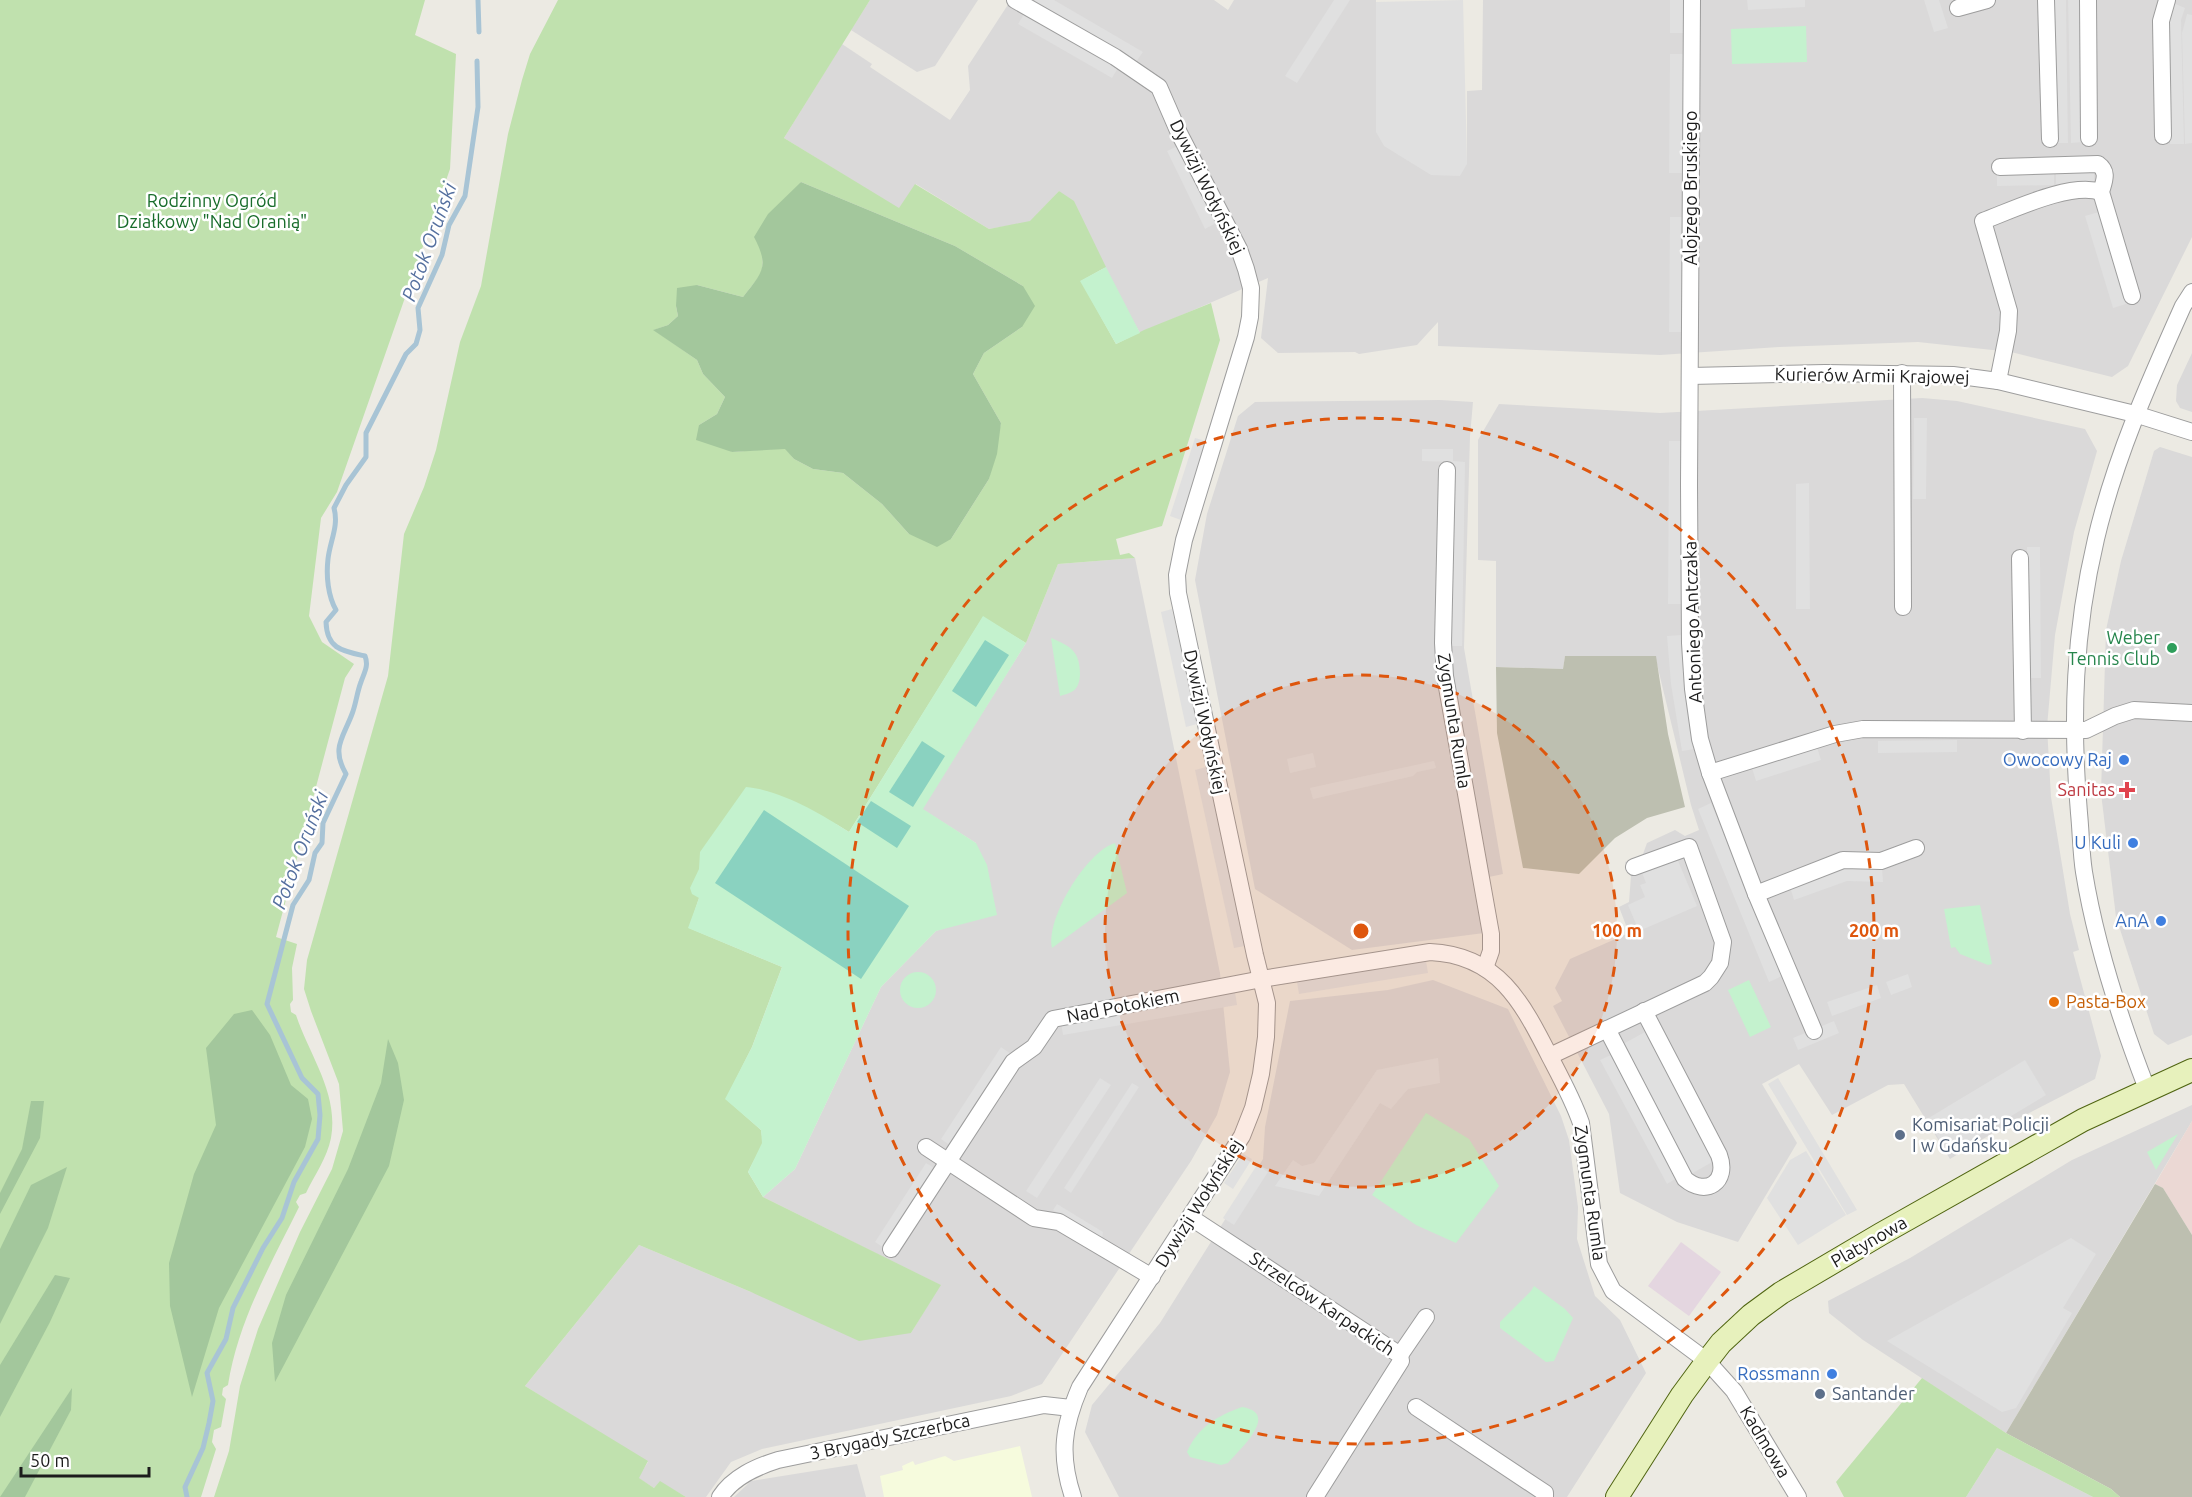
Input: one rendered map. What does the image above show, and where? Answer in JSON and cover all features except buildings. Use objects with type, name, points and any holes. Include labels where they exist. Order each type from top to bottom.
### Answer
[{"type":"street","name":"Dywizji Wołyńskiej","points":[[1015,0],[1115,57],[1159,87],[1179,133],[1239,249],[1251,288],[1250,317],[1246,337],[1184,540],[1177,575],[1178,593],[1267,1003],[1266,1037],[1261,1074],[1253,1108],[1242,1136],[1080,1387],[1071,1407],[1065,1435],[1064,1463],[1073,1497]]},
{"type":"street","name":"Alojzego Bruskiego","points":[[1690,376],[1692,0]]},
{"type":"street","points":[[1958,8],[1987,0]]},
{"type":"street","points":[[2046,0],[2050,139]]},
{"type":"street","points":[[2088,0],[2089,138]]},
{"type":"street","points":[[2163,136],[2161,21],[2167,0]]},
{"type":"street","points":[[2000,167],[2098,164],[2104,170],[2105,178],[2101,192],[2132,296]]},
{"type":"street","points":[[1998,381],[2010,321],[1983,220],[2065,191],[2091,189],[2101,192]]},
{"type":"street","points":[[2147,1089],[2128,1038],[2095,925],[2084,871],[2073,731],[2078,646],[2085,590],[2109,489],[2135,414],[2183,306],[2192,292]]},
{"type":"street","name":"Kurierów Armii Krajowej","points":[[1690,376],[1902,373],[1953,375],[1998,381],[2135,414],[2192,432]]},
{"type":"street","points":[[1902,373],[1904,608]]},
{"type":"street","name":"Antoniego Antczaka","points":[[1690,376],[1691,669],[1700,739],[1710,773],[1756,894],[1814,1031]]},
{"type":"street","name":"Zygmunta Rumla","points":[[1446,470],[1444,662],[1457,752],[1491,934],[1491,951],[1485,968]]},
{"type":"street","points":[[2020,558],[2024,730]]},
{"type":"street","points":[[1710,773],[1835,734],[1863,729],[2073,731],[2092,728],[2115,716],[2134,710],[2192,713]]},
{"type":"street","points":[[1550,1056],[1705,982],[1720,963],[1724,942],[1689,847],[1634,867]]},
{"type":"street","points":[[1756,894],[1844,860],[1881,861],[1916,848]]},
{"type":"street","name":"Zygmunta Rumla","points":[[1262,979],[1430,952],[1467,959],[1485,968],[1504,982],[1516,996],[1550,1056],[1581,1123],[1599,1264],[1606,1279],[1613,1291],[1707,1361]]},
{"type":"street","name":"Nad Potokiem","points":[[891,1249],[1012,1062],[1034,1047],[1053,1019],[1262,979]]},
{"type":"street","points":[[1607,1029],[1685,1179],[1693,1186],[1704,1188],[1714,1184],[1721,1176],[1723,1165],[1719,1155],[1644,1011]]},
{"type":"street","name":"Platynowa","points":[[1617,1497],[1707,1361],[1734,1328],[1781,1293],[2083,1120],[2192,1070]]},
{"type":"street","points":[[926,1147],[1034,1218],[1059,1222],[1152,1277]]},
{"type":"street","name":"Strzelców Karpackich","points":[[1190,1217],[1400,1354],[1401,1361],[1316,1497]]},
{"type":"street","points":[[1400,1354],[1426,1317]]},
{"type":"street","name":"Kadmowa","points":[[1707,1361],[1734,1391],[1798,1497]]},
{"type":"street","name":"3 Brygady Szczerbca","points":[[720,1497],[739,1478],[758,1466],[778,1460],[1044,1405],[1071,1407]]},
{"type":"street","points":[[1416,1407],[1545,1493],[1545,1497]]},
{"type":"shaded area","points":[[870,0],[978,0],[935,66],[917,72],[851,30]]},
{"type":"shaded area","points":[[1011,0],[1214,0],[1228,10],[1234,0],[1376,0],[1376,132],[1467,164],[1467,91],[1482,90],[1483,0],[2192,0],[2192,237],[2128,366],[2112,377],[2011,352],[1918,342],[1779,347],[1660,355],[1438,346],[1438,322],[1417,345],[1359,354],[1355,352],[1278,353],[1261,338],[1268,278],[1140,333],[1059,191],[1030,222],[989,229],[916,184],[899,209],[784,138],[842,44],[872,64],[870,67],[950,120],[970,90],[968,66]]},
{"type":"shaded area","points":[[1035,0],[1054,0],[1143,52],[1136,62],[1034,2]]},
{"type":"shaded area","points":[[1334,0],[1350,0],[1297,83],[1285,76]]},
{"type":"shaded area","points":[[1463,0],[1467,164],[1460,176],[1431,175],[1384,146],[1376,132],[1376,2]]},
{"type":"shaded area","points":[[1670,0],[1684,0],[1683,33],[1670,33]]},
{"type":"shaded area","points":[[1747,0],[1805,0],[1805,7],[1748,10]]},
{"type":"shaded area","points":[[1924,0],[1939,0],[1948,28],[1934,32]]},
{"type":"shaded area","points":[[2053,0],[2066,0],[2068,143],[2056,143]]},
{"type":"shaded area","points":[[2068,0],[2080,0],[2083,142],[2071,143]]},
{"type":"shaded area","points":[[2173,3],[2185,8],[2181,20],[2184,144],[2170,144],[2169,21]]},
{"type":"shaded area","points":[[1024,14],[1118,68],[1112,78],[1018,24]]},
{"type":"shaded area","points":[[2187,14],[2192,15],[2192,143],[2185,144],[2182,33]]},
{"type":"shaded area","points":[[1806,26],[1807,62],[1732,64],[1731,29]]},
{"type":"shaded area","points":[[1670,54],[1683,54],[1683,173],[1669,173]]},
{"type":"shaded area","points":[[1178,146],[1216,223],[1205,229],[1167,151]]},
{"type":"shaded area","points":[[2094,172],[2094,183],[2056,184],[2056,173]]},
{"type":"shaded area","points":[[2054,173],[2054,185],[1997,186],[1997,174]]},
{"type":"shaded area","points":[[2099,212],[2129,303],[2113,308],[2085,216]]},
{"type":"shaded area","points":[[1670,217],[1683,217],[1683,332],[1669,332]]},
{"type":"shaded area","points":[[1106,267],[1140,333],[1116,344],[1080,281]]},
{"type":"shaded area","points":[[2192,353],[2192,412],[2180,408],[2176,401],[2177,385]]},
{"type":"shaded area","points":[[1922,398],[1957,401],[2085,429],[2097,451],[2074,532],[2055,635],[2047,727],[2051,797],[2070,914],[2079,950],[2073,952],[2101,1056],[2095,1079],[2006,1125],[1950,1159],[1904,1084],[1888,1085],[1832,1115],[1799,1064],[1762,1084],[1797,1143],[1738,1242],[1677,1222],[1620,1193],[1609,1114],[1553,1006],[1562,1001],[1555,988],[1570,959],[1629,933],[1619,907],[1629,902],[1631,876],[1625,862],[1643,854],[1647,843],[1675,830],[1685,836],[1699,830],[1655,656],[1565,656],[1563,669],[1496,667],[1496,561],[1478,560],[1478,440],[1499,404],[1660,413]]},
{"type":"shaded area","points":[[1440,400],[1473,402],[1464,648],[1503,874],[1489,877],[1497,923],[1492,932],[1352,950],[1255,889],[1195,580],[1207,514],[1238,416],[1255,402]]},
{"type":"shaded area","points":[[1914,418],[1927,418],[1926,499],[1913,499]]},
{"type":"shaded area","points":[[1195,438],[1206,441],[1181,520],[1170,516]]},
{"type":"shaded area","points":[[1669,441],[1682,441],[1682,604],[1668,604]]},
{"type":"shaded area","points":[[2160,447],[2192,457],[2192,1035],[2168,1045],[2154,1034],[2116,917],[2101,793],[2106,630],[2121,561],[2154,451]]},
{"type":"shaded area","points":[[1422,449],[1453,449],[1453,461],[1465,462],[1462,646],[1449,646],[1453,462],[1422,461]]},
{"type":"shaded area","points":[[1809,483],[1810,609],[1796,609],[1796,484]]},
{"type":"shaded area","points":[[2027,547],[2040,547],[2041,678],[2028,678]]},
{"type":"shaded area","points":[[1135,558],[1220,973],[1230,1072],[1217,1115],[1191,1161],[1042,1384],[1011,1396],[762,1449],[731,1462],[706,1497],[686,1497],[660,1482],[654,1488],[638,1478],[648,1462],[525,1386],[639,1245],[751,1292],[911,1333],[940,1285],[763,1197],[795,1169],[881,987],[936,931],[950,926],[976,843],[922,809],[1026,643],[1058,564]]},
{"type":"shaded area","points":[[1172,609],[1197,724],[1186,727],[1161,612]]},
{"type":"shaded area","points":[[983,616],[1026,643],[923,809],[976,843],[987,865],[997,915],[936,931],[881,987],[795,1169],[763,1197],[748,1172],[762,1143],[761,1130],[725,1099],[752,1047],[782,967],[688,928],[699,898],[692,894],[690,888],[699,869],[700,852],[746,787],[786,798],[813,810],[849,832]]},
{"type":"shaded area","points":[[1682,635],[1685,691],[1695,749],[1682,751],[1671,684],[1667,636]]},
{"type":"shaded area","points":[[1051,638],[1069,647],[1076,655],[1080,666],[1080,679],[1076,688],[1060,696]]},
{"type":"shaded area","points":[[1565,656],[1656,656],[1668,734],[1685,807],[1647,818],[1615,838],[1579,874],[1523,868],[1497,733],[1496,667],[1563,669]]},
{"type":"shaded area","points":[[1957,740],[1957,752],[1878,753],[1878,741]]},
{"type":"shaded area","points":[[1817,747],[1821,760],[1756,781],[1752,768]]},
{"type":"shaded area","points":[[1313,753],[1316,767],[1290,773],[1287,759]]},
{"type":"shaded area","points":[[1434,761],[1436,768],[1417,772],[1413,776],[1313,799],[1310,788]]},
{"type":"shaded area","points":[[1206,767],[1245,946],[1234,948],[1195,770]]},
{"type":"shaded area","points":[[1711,803],[1782,976],[1769,982],[1698,809]]},
{"type":"shaded area","points":[[1115,843],[1127,893],[1052,948],[1055,920],[1070,888],[1092,859]]},
{"type":"shaded area","points":[[1676,856],[1697,906],[1639,931],[1628,905],[1645,897],[1640,885],[1646,883],[1641,870]]},
{"type":"shaded area","points":[[1846,867],[1882,868],[1883,882],[1847,881],[1794,900],[1790,887]]},
{"type":"shaded area","points":[[1980,905],[1992,964],[1988,965],[1960,954],[1955,947],[1951,948],[1944,909]]},
{"type":"shaded area","points":[[1426,961],[1428,973],[1299,994],[1297,982]]},
{"type":"shaded area","points":[[918,972],[931,977],[936,990],[931,1003],[918,1008],[905,1003],[900,990],[905,977]]},
{"type":"shaded area","points":[[1908,974],[1912,987],[1891,995],[1886,982]]},
{"type":"shaded area","points":[[1433,980],[1508,1009],[1561,1116],[1569,1140],[1578,1207],[1577,1239],[1595,1296],[1620,1320],[1646,1373],[1567,1497],[1119,1497],[1085,1432],[1092,1405],[1160,1323],[1263,1159],[1265,1127],[1290,1001],[1388,990]]},
{"type":"shaded area","points":[[1749,980],[1771,1027],[1750,1037],[1728,990]]},
{"type":"shaded area","points":[[1877,985],[1881,998],[1832,1016],[1827,1002]]},
{"type":"shaded area","points":[[1235,992],[1237,1005],[1063,1035],[1061,1023]]},
{"type":"shaded area","points":[[1834,1021],[1839,1033],[1798,1050],[1793,1038]]},
{"type":"shaded area","points":[[1645,1032],[1714,1161],[1691,1174],[1623,1044]]},
{"type":"shaded area","points":[[1001,1047],[1011,1054],[951,1146],[941,1139]]},
{"type":"shaded area","points":[[1611,1055],[1677,1178],[1667,1184],[1600,1060]]},
{"type":"shaded area","points":[[1438,1058],[1440,1083],[1408,1089],[1391,1109],[1380,1103],[1319,1196],[1275,1186],[1293,1160],[1302,1166],[1314,1163],[1377,1070]]},
{"type":"shaded area","points":[[2025,1060],[2046,1095],[1948,1154],[1927,1119]]},
{"type":"shaded area","points":[[1100,1078],[1111,1085],[1037,1198],[1026,1191]]},
{"type":"shaded area","points":[[1778,1078],[1857,1210],[1847,1215],[1768,1084]]},
{"type":"shaded area","points":[[1132,1083],[1139,1087],[1071,1193],[1064,1188]]},
{"type":"shaded area","points":[[2192,1105],[2192,1121],[2006,1433],[1863,1340],[1829,1313],[1828,1301],[1910,1258],[2072,1160]]},
{"type":"shaded area","points":[[1426,1113],[1469,1139],[1499,1186],[1456,1243],[1416,1225],[1372,1195]]},
{"type":"shaded area","points":[[2192,1121],[2192,1235],[2163,1188],[2155,1184]]},
{"type":"shaded area","points":[[2178,1134],[2156,1170],[2147,1152]]},
{"type":"shaded area","points":[[1806,1151],[1846,1215],[1798,1245],[1767,1198],[1790,1160]]},
{"type":"shaded area","points":[[1243,1154],[1252,1159],[1233,1189],[1224,1183]]},
{"type":"shaded area","points":[[926,1163],[936,1169],[884,1248],[875,1242]]},
{"type":"shaded area","points":[[1257,1165],[1268,1172],[1234,1225],[1223,1218]]},
{"type":"shaded area","points":[[2155,1184],[2163,1188],[2192,1235],[2192,1497],[2120,1497],[2111,1489],[2006,1433]]},
{"type":"shaded area","points":[[1057,1204],[1103,1232],[1102,1240],[1053,1210]]},
{"type":"shaded area","points":[[2071,1238],[2096,1254],[2063,1308],[2072,1313],[2016,1408],[2002,1412],[1887,1341]]},
{"type":"shaded area","points":[[1681,1242],[1721,1272],[1689,1316],[1648,1286]]},
{"type":"shaded area","points":[[1534,1286],[1565,1309],[1573,1318],[1554,1361],[1546,1362],[1500,1328],[1500,1322]]},
{"type":"shaded area","points":[[1242,1407],[1253,1411],[1258,1416],[1258,1424],[1248,1441],[1228,1463],[1221,1465],[1190,1457],[1187,1452],[1191,1443],[1203,1429],[1224,1414]]},
{"type":"shaded area","points":[[1020,1446],[1032,1497],[884,1497],[880,1476],[903,1470],[902,1466],[913,1461],[915,1465],[945,1456],[954,1461]]},
{"type":"shaded area","points":[[1997,1448],[2093,1497],[1966,1497]]},
{"type":"shaded area","points":[[857,1464],[866,1497],[734,1497],[751,1481]]},
{"type":"green space","name":"Rodzinny Ogród Działkowy \"Nad Oranią\"","points":[[0,0],[425,0],[415,35],[456,54],[450,169],[337,492],[321,518],[309,616],[322,642],[354,664],[345,678],[276,937],[297,944],[292,968],[291,1012],[296,1015],[327,1090],[331,1105],[331,1138],[323,1160],[306,1193],[300,1195],[296,1202],[299,1207],[267,1271],[239,1338],[228,1385],[223,1388],[222,1395],[226,1399],[221,1427],[214,1430],[212,1442],[216,1449],[201,1497],[0,1497]]},
{"type":"green space","points":[[558,0],[870,0],[784,138],[899,208],[915,184],[989,229],[1030,221],[1059,191],[1074,201],[1106,267],[1081,281],[1116,344],[1211,303],[1220,340],[1162,526],[1116,539],[1120,555],[1129,553],[1135,558],[1058,564],[1026,643],[983,617],[849,832],[836,824],[699,898],[689,928],[782,967],[752,1047],[726,1099],[761,1130],[763,1143],[748,1172],[763,1197],[941,1285],[911,1333],[859,1341],[639,1245],[525,1386],[648,1461],[639,1478],[654,1488],[660,1481],[686,1497],[214,1497],[229,1451],[240,1386],[258,1329],[300,1232],[332,1169],[343,1131],[339,1084],[304,989],[307,960],[388,676],[404,534],[424,487],[436,450],[460,342],[481,286],[508,134],[530,54]],"holes":[[[801,182],[955,246],[1023,286],[1022,327],[984,353],[973,374],[1001,423],[989,479],[951,539],[909,534],[882,504],[843,473],[813,469],[794,459],[785,448],[732,452],[699,425],[717,414],[725,397],[703,374],[697,360],[654,330],[668,325],[678,316],[676,306],[697,285],[743,297],[762,273],[763,254]]]},
{"type":"green space","points":[[801,182],[955,246],[1023,286],[1035,306],[1022,327],[984,353],[973,374],[1001,423],[997,454],[989,479],[951,539],[937,547],[909,534],[882,504],[843,473],[813,469],[794,459],[785,449],[732,452],[696,440],[699,425],[717,414],[725,397],[703,374],[697,360],[653,330],[668,325],[678,316],[677,288],[697,285],[743,297],[762,269],[762,256],[754,237],[768,214]]},
{"type":"green space","points":[[985,640],[1009,655],[976,707],[952,691]]},
{"type":"green space","points":[[922,741],[945,756],[913,807],[889,792]]},
{"type":"green space","points":[[871,801],[911,826],[897,848],[857,822]]},
{"type":"green space","points":[[764,810],[909,906],[861,979],[715,883]]},
{"type":"green space","points":[[252,1010],[270,1035],[291,1085],[308,1099],[312,1119],[305,1147],[219,1308],[192,1397],[170,1306],[169,1263],[194,1174],[216,1125],[206,1048],[234,1014]]},
{"type":"green space","points":[[388,1039],[398,1063],[404,1100],[389,1166],[275,1382],[272,1343],[286,1295],[348,1169],[381,1083]]},
{"type":"green space","points":[[31,1101],[44,1101],[40,1138],[0,1214],[0,1193],[22,1149]]},
{"type":"green space","points":[[67,1167],[48,1228],[0,1324],[0,1249],[31,1185]]},
{"type":"green space","points":[[55,1275],[70,1278],[50,1322],[0,1417],[0,1365]]},
{"type":"green space","points":[[1922,1378],[2006,1433],[2111,1489],[2120,1497],[2093,1497],[1997,1448],[1966,1497],[1844,1497],[1836,1482]]},
{"type":"green space","points":[[72,1388],[71,1410],[25,1497],[0,1497]]},
{"type":"waterway","name":"Potok Oruński","points":[[478,0],[479,32]]},
{"type":"waterway","name":"Potok Oruński","points":[[187,1497],[185,1487],[203,1448],[213,1401],[207,1373],[226,1339],[233,1308],[263,1248],[282,1218],[294,1182],[318,1139],[320,1115],[318,1094],[302,1078],[267,1004],[293,905],[309,880],[315,853],[322,843],[323,823],[346,774],[339,757],[340,743],[366,666],[365,656],[337,647],[329,638],[327,631],[326,622],[336,610],[329,592],[327,572],[335,527],[334,508],[346,485],[366,457],[366,433],[406,354],[416,344],[420,330],[418,308],[442,255],[449,225],[465,196],[478,107],[477,61]]},
{"type":"place","name":"Weber Tennis Club","points":[[2172,648]]},
{"type":"place","name":"Owocowy Raj","points":[[2124,760]]},
{"type":"place","name":"Sanitas","points":[[2127,790]]},
{"type":"place","name":"U Kuli","points":[[2133,843]]},
{"type":"place","name":"AnA","points":[[2161,921]]},
{"type":"place","name":"Pasta-Box","points":[[2054,1002]]},
{"type":"place","name":"Komisariat Policji I w Gdańsku","points":[[1900,1135]]},
{"type":"place","name":"Rossmann","points":[[1832,1374]]},
{"type":"place","name":"Santander","points":[[1820,1394]]}]
